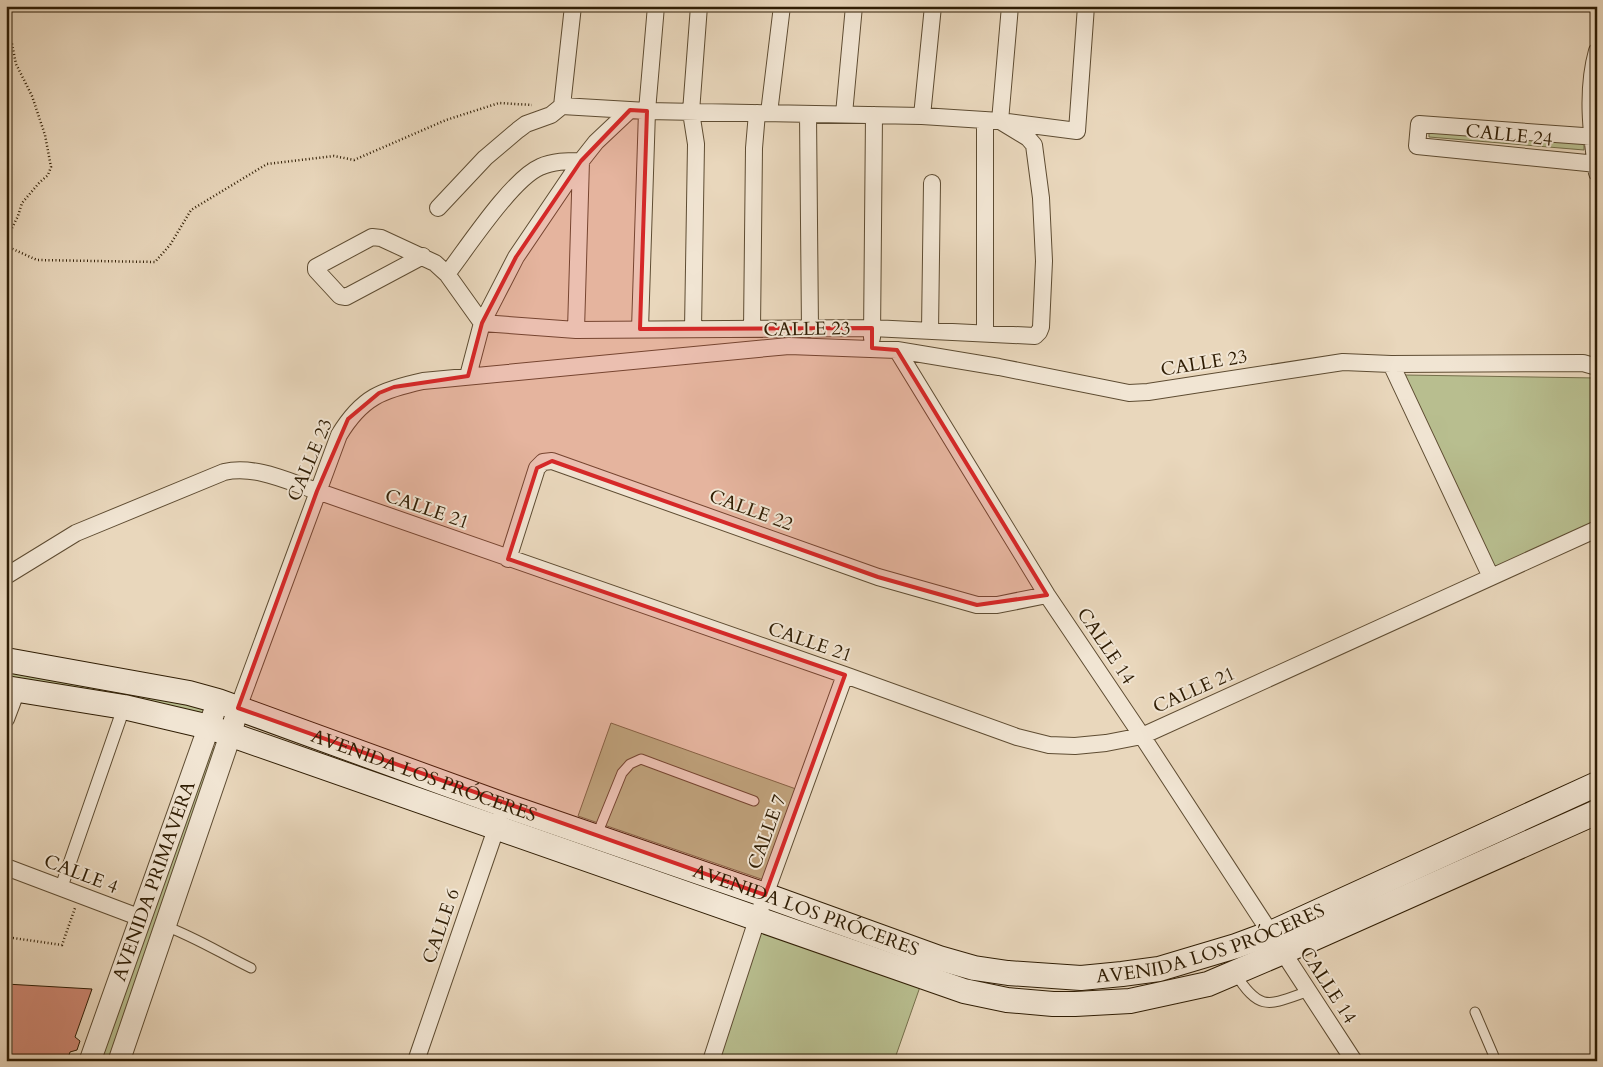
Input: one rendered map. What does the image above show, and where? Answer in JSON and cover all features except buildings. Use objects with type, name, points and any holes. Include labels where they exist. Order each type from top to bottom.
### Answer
[{"type":"main road","name":"AVENIDA LOS PRÓCERES","points":[[6,660],[189,693],[228,705],[504,805],[765,895],[939,958],[974,968],[1008,974],[1081,978],[1159,969],[1236,946],[1277,943],[1597,812]]},
{"type":"main road","name":"AVENIDA LOS PRÓCERES","points":[[11,689],[124,707],[219,732],[964,991],[1007,1000],[1054,1004],[1130,1001],[1208,984],[1235,972],[1277,943],[1597,784]]},
{"type":"street","points":[[562,106],[573,6]]},
{"type":"street","points":[[640,329],[647,111],[656,6]]},
{"type":"street","points":[[693,329],[696,144],[691,112],[699,6]]},
{"type":"street","points":[[752,329],[754,148],[763,113],[782,6]]},
{"type":"street","points":[[844,114],[854,6]]},
{"type":"street","points":[[922,116],[932,6]]},
{"type":"street","points":[[985,333],[993,121],[1010,6]]},
{"type":"street","points":[[438,208],[485,158],[518,130],[526,124],[551,115],[562,106],[647,111],[922,116],[993,121],[1077,132],[1086,6]]},
{"type":"street","points":[[1596,167],[1591,94],[1592,67],[1597,51]]},
{"type":"street","points":[[468,376],[482,323],[516,257],[581,161],[596,142],[630,110]]},
{"type":"street","points":[[808,114],[810,329]]},
{"type":"street","points":[[872,348],[874,115]]},
{"type":"street","points":[[482,323],[576,330],[872,328],[1035,336],[1041,327],[1044,252],[1042,198],[1034,145],[1028,138],[993,121]]},
{"type":"street","name":"CALLE 24","points":[[1595,137],[1419,124],[1417,146],[1596,167]]},
{"type":"street","points":[[447,274],[504,199],[519,183],[538,168],[557,162],[581,161]]},
{"type":"street","points":[[576,330],[581,161]]},
{"type":"street","points":[[930,331],[932,183]]},
{"type":"street","points":[[423,256],[346,297],[340,296],[316,270],[316,267],[372,237],[382,238],[423,256],[435,263],[447,274],[482,323]]},
{"type":"street","name":"CALLE 23","points":[[228,705],[339,435],[348,419],[361,406],[379,393],[394,387],[423,380],[789,346],[897,350],[999,367],[1129,393],[1148,392],[1343,362],[1590,365],[1597,354]]},
{"type":"street","name":"CALLE 14","points":[[897,350],[1047,595],[1142,736],[1354,1061]]},
{"type":"street","points":[[1391,364],[1491,577]]},
{"type":"street","name":"CALLE 22","points":[[508,559],[537,468],[543,462],[552,461],[878,577],[977,605],[997,605],[1047,595]]},
{"type":"street","name":"CALLE 21","points":[[6,576],[76,533],[224,472],[236,469],[252,471],[317,491],[1017,737],[1049,745],[1075,746],[1106,743],[1142,736],[1597,529]]},
{"type":"street","name":"CALLE 7","points":[[712,1061],[765,895],[845,675]]},
{"type":"street","points":[[6,719],[11,689]]},
{"type":"street","name":"AVENIDA PRIMAVERA","points":[[119,1061],[165,926],[228,705]]},
{"type":"street","points":[[62,888],[124,707]]},
{"type":"street","name":"AVENIDA PRIMAVERA","points":[[90,1061],[141,918],[219,732]]},
{"type":"street","name":"CALLE 6","points":[[416,1061],[504,805]]},
{"type":"street","name":"CALLE 4","points":[[6,867],[141,918]]},
{"type":"lane","points":[[596,837],[622,773],[630,764],[641,759],[754,801]]},
{"type":"lane","points":[[165,926],[196,938],[210,948],[251,968]]},
{"type":"lane","points":[[1235,972],[1246,990],[1257,999],[1269,1003],[1309,991]]},
{"type":"lane","points":[[1475,1012],[1496,1061]]},
{"type":"path","points":[[6,35],[12,44],[16,64],[32,96],[45,135],[51,167],[48,176],[39,183],[22,203],[6,240]]},
{"type":"path","points":[[6,246],[37,260],[155,262],[170,245],[191,210],[267,164],[334,156],[354,160],[446,120],[499,103],[562,106]]},
{"type":"path","points":[[6,937],[62,945],[80,895]]},
{"type":"highlighted area","points":[[630,110],[647,111],[640,329],[872,328],[872,348],[897,350],[1047,595],[977,605],[878,577],[552,461],[537,468],[508,559],[845,675],[765,895],[238,708],[317,491],[348,419],[379,393],[394,387],[468,376],[482,323],[516,257],[581,161]]},
{"type":"green space","points":[[1429,128],[1584,141],[1584,150],[1429,137]]},
{"type":"green space","points":[[1404,375],[1597,378],[1597,522],[1494,570]]},
{"type":"green space","points":[[6,664],[204,706],[202,715],[6,679]]},
{"type":"green space","points":[[611,723],[796,789],[764,880],[578,816]]},
{"type":"green space","points":[[208,746],[218,751],[110,1061],[98,1061]]},
{"type":"green space","points":[[762,926],[921,984],[894,1061],[718,1061]]}]
